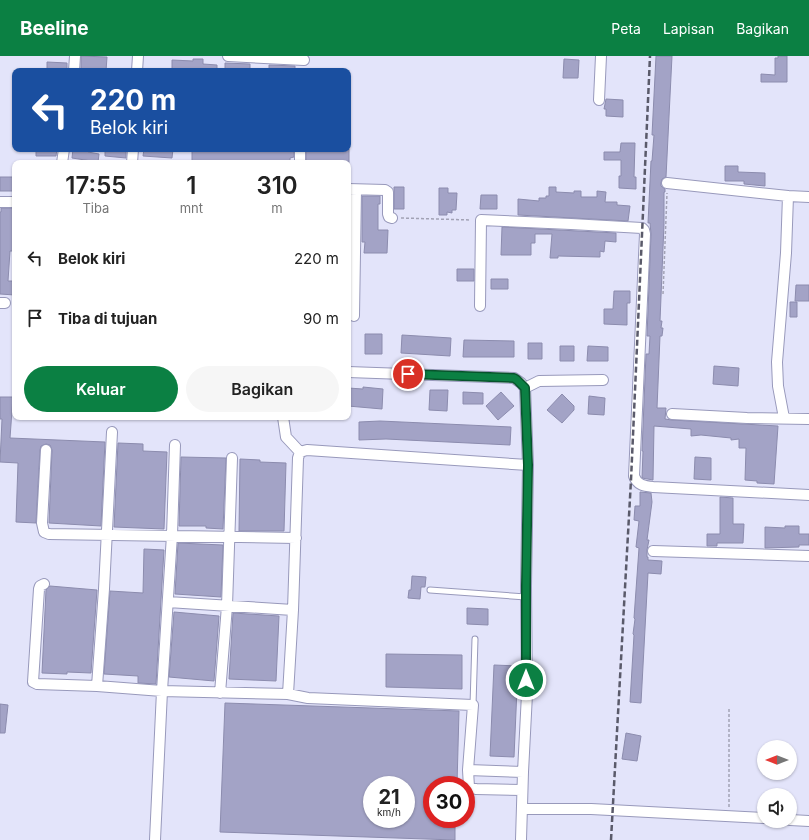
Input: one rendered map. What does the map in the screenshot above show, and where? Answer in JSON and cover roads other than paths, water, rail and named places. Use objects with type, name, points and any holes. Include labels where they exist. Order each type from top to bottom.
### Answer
[{"type":"street","points":[[74,68],[75,56]]},
{"type":"street","points":[[137,68],[138,56]]},
{"type":"street","points":[[228,56],[304,58]]},
{"type":"street","points":[[598,100],[601,56]]},
{"type":"street","points":[[667,183],[809,197]]},
{"type":"street","points":[[354,316],[352,189],[385,190],[388,192],[388,214],[389,217],[392,218]]},
{"type":"street","points":[[784,418],[778,386],[777,362],[786,253],[788,196]]},
{"type":"street","points":[[0,202],[12,202]]},
{"type":"street","points":[[480,306],[481,220],[642,228],[645,234],[634,476],[638,483],[653,487],[675,489],[809,495]]},
{"type":"street","points":[[351,372],[514,378],[525,388],[528,465],[526,694],[521,840]]},
{"type":"street","points":[[525,388],[539,381],[603,380]]},
{"type":"street","points":[[672,414],[747,418],[809,419]]},
{"type":"street","points":[[283,420],[286,437],[300,452]]},
{"type":"street","points":[[97,686],[112,432]]},
{"type":"street","points":[[155,840],[162,691],[172,535],[175,445]]},
{"type":"street","points":[[46,450],[42,523],[44,532],[49,534],[296,538]]},
{"type":"street","points":[[300,452],[307,450],[528,465]]},
{"type":"street","points":[[288,694],[293,610],[298,458],[300,452]]},
{"type":"street","points":[[220,693],[227,606],[232,458]]},
{"type":"street","points":[[653,551],[809,556]]},
{"type":"street","points":[[44,584],[40,586],[39,589],[33,682],[37,684],[97,686],[162,691],[288,694],[308,698],[473,705],[468,770],[469,787],[472,789],[522,790]]},
{"type":"street","points":[[168,602],[293,610]]},
{"type":"street","points":[[468,770],[523,772]]},
{"type":"street","points":[[522,809],[590,809],[757,818]]},
{"type":"street","points":[[797,820],[809,821]]},
{"type":"lane","points":[[430,590],[526,597]]},
{"type":"lane","points":[[473,705],[475,640]]},
{"type":"railway","points":[[611,840],[631,480],[650,56]]}]
